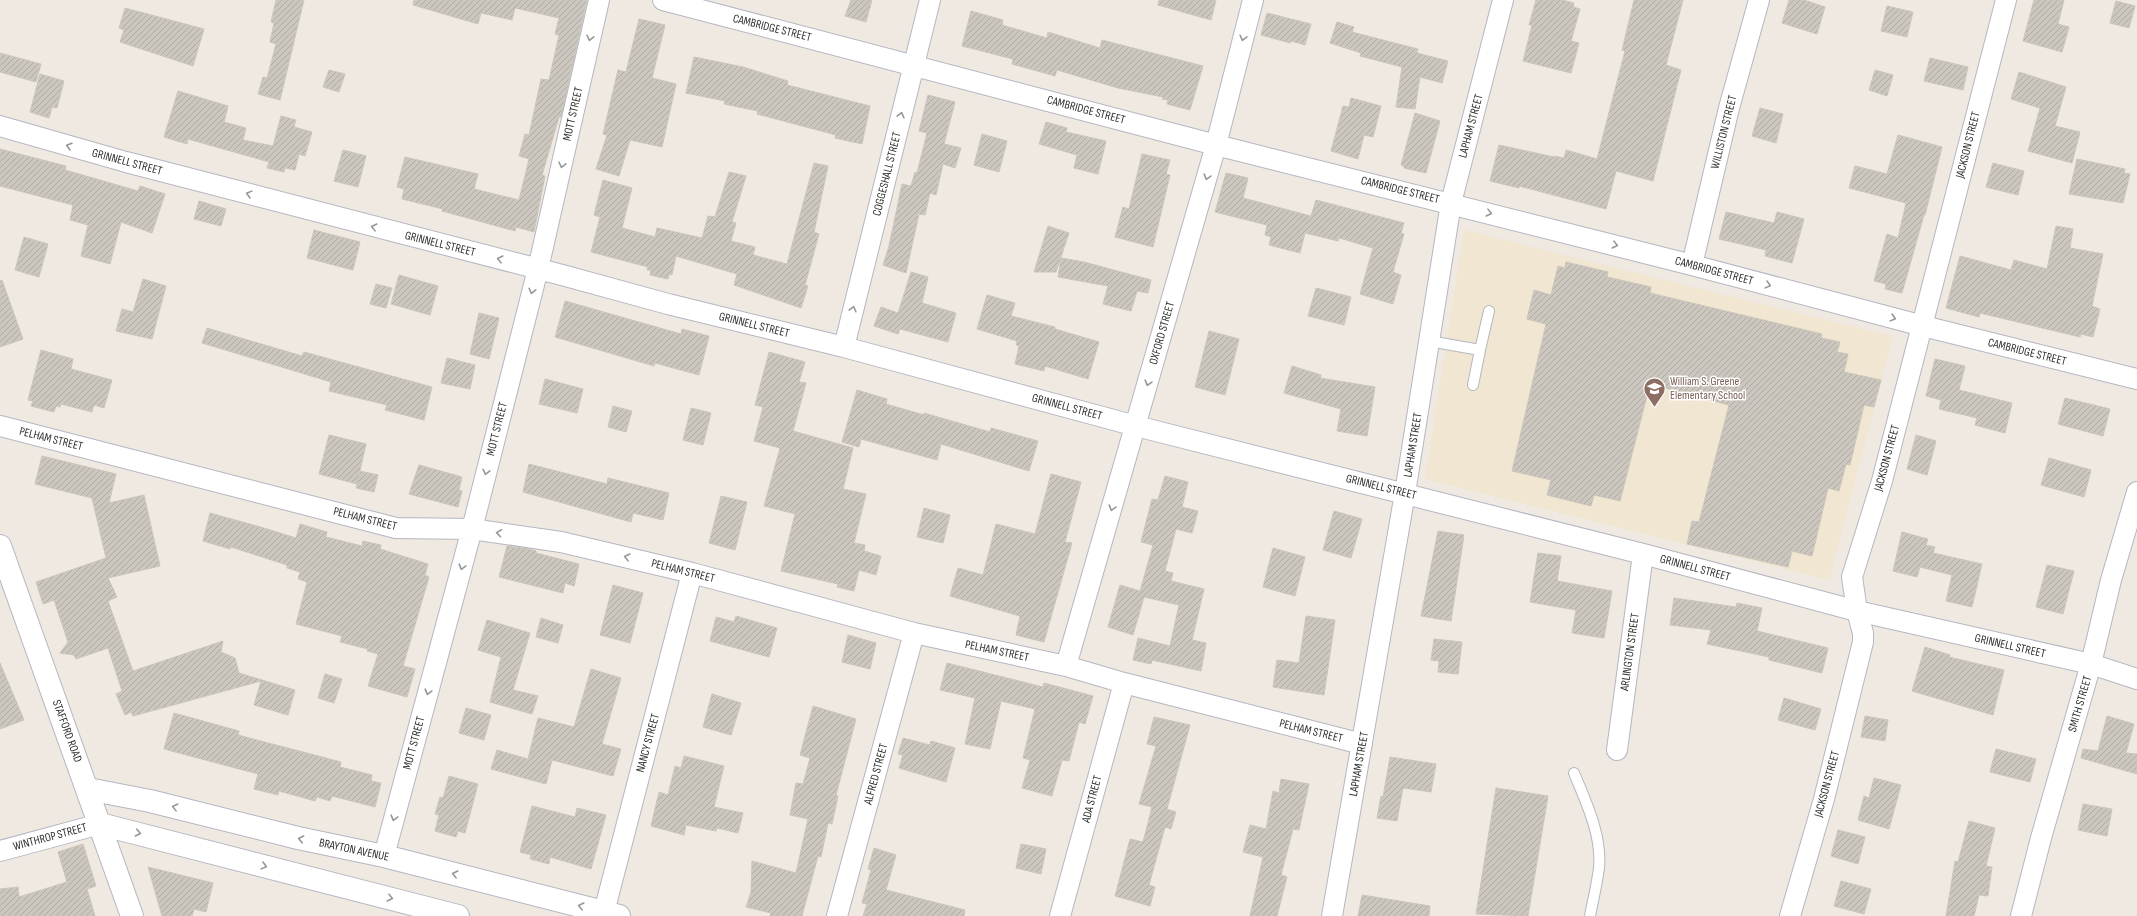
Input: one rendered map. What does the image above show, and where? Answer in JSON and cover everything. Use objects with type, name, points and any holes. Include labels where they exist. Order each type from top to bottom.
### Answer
[{"type":"main road","name":"STAFFORD ROAD","points":[[0,546],[88,788],[132,916]]},
{"type":"main road","name":"BRAYTON AVENUE","points":[[88,788],[150,801],[298,838],[384,856],[611,914]]},
{"type":"main road","points":[[100,824],[458,916]]},
{"type":"street","name":"MOTT STREET","points":[[384,856],[472,529],[538,269],[599,0]]},
{"type":"street","name":"CAMBRIDGE STREET","points":[[663,0],[1216,145],[1451,203],[1923,326],[2137,379]]},
{"type":"street","name":"COGGESHALL STREET","points":[[844,347],[930,0]]},
{"type":"street","name":"OXFORD STREET","points":[[1066,666],[1216,145],[1253,0]]},
{"type":"street","name":"LAPHAM STREET","points":[[1332,916],[1405,494],[1451,203],[1504,0]]},
{"type":"street","name":"WILLISTON STREET","points":[[1692,265],[1729,108],[1759,0]]},
{"type":"street","name":"JACKSON STREET","points":[[1790,916],[1824,799],[1862,642],[1863,633],[1857,610],[1852,577],[1882,481],[2006,0]]},
{"type":"street","name":"GRINNELL STREET","points":[[0,126],[126,162],[668,304],[844,347],[1136,426],[1643,554],[1857,610],[2091,664],[2137,679]]},
{"type":"street","name":"PELHAM STREET","points":[[0,426],[396,528],[472,529],[562,542],[692,573],[914,633],[1066,666],[1124,683],[1362,744]]},
{"type":"street","name":"SMITH STREET","points":[[2021,916],[2091,664],[2111,580],[2137,492]]},
{"type":"street","name":"ARLINGTON STREET","points":[[1617,750],[1643,554]]},
{"type":"street","name":"NANCY STREET","points":[[611,914],[692,573]]},
{"type":"street","name":"ALFRED STREET","points":[[838,916],[914,633]]},
{"type":"street","name":"ADA STREET","points":[[1060,916],[1124,683]]},
{"type":"street","name":"WINTHROP STREET","points":[[0,851],[100,824]]},
{"type":"lane","points":[[1473,385],[1489,311]]},
{"type":"lane","points":[[1429,341],[1480,350]]},
{"type":"lane","points":[[1574,773],[1597,836],[1599,867],[1590,916]]},
{"type":"shaded area","name":"William S. Greene Elementary School","points":[[1464,230],[1893,337],[1829,580],[1425,479]]},
{"type":"building","points":[[276,0],[304,0],[280,100],[258,94],[263,77],[267,78],[276,44],[270,42],[274,23],[271,22]]},
{"type":"building","points":[[414,0],[587,0],[561,117],[559,117],[542,175],[545,176],[534,232],[516,227],[515,231],[442,211],[443,209],[402,199],[404,189],[397,187],[405,157],[478,174],[474,189],[519,200],[529,159],[519,156],[525,134],[529,135],[541,79],[549,80],[559,35],[555,34],[559,18],[515,8],[512,20],[481,13],[478,24],[413,5]]},
{"type":"building","points":[[851,0],[872,0],[866,22],[845,16]]},
{"type":"building","points":[[1159,0],[1216,0],[1211,20],[1158,5]]},
{"type":"building","points":[[1536,0],[1562,0],[1574,3],[1573,7],[1580,9],[1571,41],[1579,43],[1571,73],[1523,61],[1532,25],[1529,25]]},
{"type":"building","points":[[1634,0],[1683,0],[1666,65],[1681,70],[1653,181],[1616,171],[1606,209],[1519,186],[1519,188],[1490,181],[1499,145],[1564,158],[1566,150],[1597,159],[1625,51],[1622,50]]},
{"type":"building","points":[[1789,0],[1804,0],[1825,7],[1817,34],[1782,23]]},
{"type":"building","points":[[2034,0],[2064,0],[2058,24],[2069,27],[2062,52],[2023,41]]},
{"type":"building","points":[[2116,1],[2135,6],[2129,28],[2110,23]]},
{"type":"building","points":[[1887,6],[1913,12],[1907,37],[1881,31]]},
{"type":"building","points":[[125,8],[204,29],[193,66],[120,42],[124,30],[119,28]]},
{"type":"building","points":[[971,11],[1003,20],[1002,25],[1047,38],[1048,32],[1100,48],[1102,40],[1203,66],[1190,110],[1167,104],[1168,100],[1162,99],[1163,97],[1118,88],[1057,70],[1055,76],[1012,64],[1013,59],[962,46]]},
{"type":"building","points":[[1267,13],[1311,24],[1305,45],[1291,41],[1290,43],[1261,35]]},
{"type":"building","points":[[639,19],[665,25],[652,78],[676,84],[662,147],[630,140],[619,176],[596,169],[607,135],[603,134],[618,70],[626,72]]},
{"type":"building","points":[[1337,22],[1354,27],[1352,32],[1418,49],[1417,53],[1448,61],[1442,83],[1420,77],[1415,109],[1396,107],[1402,67],[1360,56],[1361,53],[1330,43]]},
{"type":"building","points":[[0,53],[41,64],[36,82],[0,72]]},
{"type":"building","points":[[694,57],[743,67],[788,81],[787,85],[870,106],[862,144],[835,138],[836,135],[757,114],[758,111],[724,104],[725,101],[686,93]]},
{"type":"building","points":[[1930,58],[1968,67],[1963,90],[1924,81]]},
{"type":"building","points":[[329,70],[345,74],[339,92],[323,87]]},
{"type":"building","points":[[1875,70],[1893,75],[1887,96],[1869,90]]},
{"type":"building","points":[[2019,72],[2066,87],[2055,126],[2080,132],[2072,163],[2028,151],[2040,108],[2011,99]]},
{"type":"building","points":[[40,74],[64,81],[57,108],[52,107],[49,118],[30,112]]},
{"type":"building","points":[[178,91],[228,106],[224,122],[246,128],[243,140],[273,146],[281,116],[296,120],[294,127],[312,132],[305,156],[299,154],[295,170],[285,168],[284,172],[267,168],[269,162],[188,139],[187,144],[164,137]]},
{"type":"building","points":[[928,95],[955,102],[944,144],[961,148],[955,168],[943,164],[936,195],[930,193],[925,215],[919,214],[906,273],[883,265],[889,246],[902,184],[911,186],[915,172],[917,173],[927,133],[919,131]]},
{"type":"building","points":[[1351,98],[1381,106],[1373,137],[1364,135],[1358,159],[1331,151],[1343,106],[1349,107]]},
{"type":"building","points":[[1760,108],[1783,114],[1776,143],[1752,136]]},
{"type":"building","points":[[1415,113],[1440,121],[1426,173],[1404,168],[1404,166],[1401,165]]},
{"type":"building","points":[[1046,122],[1067,128],[1066,132],[1106,141],[1098,174],[1074,168],[1077,155],[1039,144]]},
{"type":"building","points":[[982,134],[1007,141],[999,172],[974,165]]},
{"type":"building","points":[[1898,135],[1942,147],[1925,215],[1902,293],[1885,289],[1886,284],[1874,281],[1887,234],[1898,238],[1906,203],[1849,188],[1855,166],[1887,174]]},
{"type":"building","points":[[0,149],[66,166],[65,170],[138,191],[140,186],[165,194],[152,233],[121,222],[110,264],[81,256],[88,225],[70,220],[73,205],[0,186]]},
{"type":"building","points":[[343,150],[366,156],[358,187],[334,181]]},
{"type":"building","points":[[1142,154],[1170,160],[1166,174],[1170,175],[1153,247],[1115,237],[1123,207],[1129,209]]},
{"type":"building","points":[[2077,159],[2125,169],[2124,173],[2130,174],[2123,203],[2069,194]]},
{"type":"building","points":[[814,163],[828,166],[814,232],[819,234],[805,285],[808,286],[801,308],[734,285],[737,274],[676,256],[672,275],[669,274],[668,279],[650,275],[651,270],[647,270],[648,267],[591,252],[600,217],[594,215],[603,180],[632,188],[622,228],[655,237],[657,228],[702,238],[708,216],[715,217],[729,172],[746,176],[732,222],[736,223],[731,241],[755,247],[753,255],[787,264]]},
{"type":"building","points":[[1993,163],[2024,171],[2018,195],[1986,187]]},
{"type":"building","points":[[1226,173],[1248,178],[1243,198],[1311,216],[1316,200],[1404,223],[1401,233],[1404,234],[1393,272],[1401,275],[1393,304],[1360,294],[1373,248],[1339,238],[1338,241],[1305,233],[1300,253],[1269,245],[1271,237],[1265,235],[1267,225],[1215,212]]},
{"type":"building","points":[[199,201],[226,209],[221,226],[194,219]]},
{"type":"building","points":[[1726,212],[1774,223],[1777,212],[1804,219],[1792,263],[1765,256],[1766,250],[1719,239]]},
{"type":"building","points":[[1048,226],[1069,233],[1056,272],[1034,272]]},
{"type":"building","points":[[2056,226],[2073,229],[2070,248],[2103,254],[2092,306],[2100,309],[2093,337],[2081,334],[2080,337],[1980,313],[1979,317],[1946,308],[1960,256],[2011,270],[2014,260],[2047,269]]},
{"type":"building","points":[[314,230],[360,242],[353,270],[307,258]]},
{"type":"building","points":[[24,237],[48,244],[39,277],[15,270]]},
{"type":"building","points":[[1061,258],[1084,262],[1151,280],[1148,293],[1137,291],[1131,311],[1103,304],[1108,286],[1058,277]]},
{"type":"building","points":[[1566,262],[1608,272],[1607,277],[1651,287],[1650,293],[1822,334],[1821,338],[1840,342],[1837,352],[1848,354],[1844,372],[1881,380],[1874,407],[1864,405],[1850,465],[1846,464],[1839,491],[1828,488],[1812,556],[1792,551],[1788,567],[1687,544],[1692,521],[1699,522],[1729,405],[1650,384],[1620,501],[1594,495],[1591,506],[1547,495],[1551,480],[1512,471],[1546,324],[1527,319],[1534,290],[1551,295],[1558,266],[1565,268]]},
{"type":"building","points":[[911,272],[928,277],[922,303],[956,313],[948,342],[900,329],[898,334],[874,326],[881,307],[898,313]]},
{"type":"building","points":[[399,275],[438,286],[430,315],[391,304]]},
{"type":"building","points":[[143,279],[166,286],[152,339],[116,331],[122,309],[133,312]]},
{"type":"building","points":[[2,280],[23,339],[0,347],[0,281]]},
{"type":"building","points":[[376,284],[392,288],[386,308],[370,304]]},
{"type":"building","points":[[1316,288],[1351,297],[1344,325],[1308,316]]},
{"type":"building","points":[[987,295],[1015,303],[1011,316],[1055,327],[1055,329],[1099,342],[1088,379],[1045,366],[1044,371],[1015,364],[1019,346],[1016,345],[1017,341],[977,329]]},
{"type":"building","points":[[565,301],[681,334],[682,329],[709,336],[699,375],[655,363],[654,366],[555,337]]},
{"type":"building","points":[[479,313],[499,318],[489,359],[470,354]]},
{"type":"building","points":[[207,328],[302,356],[304,352],[432,387],[424,420],[385,410],[387,405],[329,391],[331,382],[202,343]]},
{"type":"building","points":[[1209,331],[1239,339],[1225,395],[1195,387]]},
{"type":"building","points":[[41,350],[73,359],[71,369],[112,380],[104,408],[94,405],[92,412],[61,404],[60,407],[56,406],[54,412],[31,406],[33,401],[28,400]]},
{"type":"building","points":[[769,352],[805,362],[799,382],[806,383],[793,431],[853,448],[843,489],[866,494],[854,543],[865,545],[864,551],[881,556],[876,575],[859,570],[854,591],[837,587],[838,584],[781,571],[795,514],[764,506],[780,448],[754,441],[763,407],[755,405]]},
{"type":"building","points":[[447,358],[475,365],[470,389],[441,383]]},
{"type":"building","points":[[1935,359],[1965,366],[1959,390],[2012,403],[2005,433],[1975,425],[1977,418],[1939,409],[1941,400],[1926,396]]},
{"type":"building","points":[[1292,366],[1321,375],[1320,378],[1375,387],[1367,436],[1337,431],[1341,409],[1284,393]]},
{"type":"building","points":[[545,379],[583,389],[577,413],[539,404]]},
{"type":"building","points":[[857,390],[887,399],[886,404],[924,415],[924,413],[990,432],[991,428],[1038,441],[1029,471],[941,444],[937,460],[861,439],[859,447],[842,442]]},
{"type":"building","points":[[2065,398],[2110,409],[2103,436],[2058,424]]},
{"type":"building","points":[[613,406],[632,411],[626,432],[608,427]]},
{"type":"building","points":[[691,408],[711,413],[703,445],[683,440]]},
{"type":"building","points":[[329,435],[366,444],[357,484],[319,474]]},
{"type":"building","points":[[1916,435],[1936,441],[1927,475],[1907,469]]},
{"type":"building","points":[[42,456],[116,474],[109,503],[144,495],[160,566],[108,578],[117,597],[108,601],[133,671],[223,641],[221,652],[235,658],[239,673],[295,690],[288,715],[254,705],[261,681],[133,716],[131,712],[125,715],[116,694],[122,691],[108,648],[76,659],[74,655],[60,653],[68,642],[54,600],[43,604],[36,582],[106,558],[92,498],[35,484]]},
{"type":"building","points":[[2049,458],[2091,470],[2084,497],[2041,485]]},
{"type":"building","points":[[529,464],[607,484],[608,478],[669,493],[663,520],[633,513],[631,522],[523,492]]},
{"type":"building","points":[[419,465],[462,477],[459,490],[462,491],[458,507],[409,494]]},
{"type":"building","points":[[360,471],[378,475],[374,492],[356,488]]},
{"type":"building","points":[[1051,474],[1081,482],[1065,542],[1072,543],[1044,642],[1016,635],[1020,616],[950,596],[958,568],[983,575],[996,524],[1035,534]]},
{"type":"building","points":[[1165,476],[1188,482],[1182,507],[1198,511],[1192,533],[1176,529],[1165,571],[1173,573],[1171,581],[1204,589],[1192,640],[1206,643],[1201,671],[1152,660],[1151,664],[1133,660],[1138,638],[1170,646],[1179,605],[1144,597],[1133,635],[1108,627],[1120,585],[1140,591],[1153,545],[1141,542],[1152,499],[1158,500]]},
{"type":"building","points":[[721,496],[747,502],[735,550],[709,543]]},
{"type":"building","points":[[924,508],[950,515],[943,543],[917,537]]},
{"type":"building","points":[[1334,511],[1362,519],[1351,558],[1323,550]]},
{"type":"building","points":[[210,513],[296,538],[300,524],[327,532],[326,537],[362,546],[363,541],[381,545],[380,549],[428,564],[425,575],[429,577],[403,666],[415,669],[407,697],[368,686],[378,654],[367,651],[368,649],[340,642],[342,636],[296,624],[307,582],[298,579],[300,572],[287,568],[287,565],[231,547],[230,549],[203,541]]},
{"type":"building","points":[[1438,531],[1464,535],[1451,621],[1421,616]]},
{"type":"building","points":[[1902,532],[1928,539],[1926,545],[1935,547],[1933,553],[1982,564],[1972,607],[1946,601],[1952,575],[1920,567],[1917,577],[1893,571]]},
{"type":"building","points":[[507,546],[536,551],[536,553],[579,564],[574,586],[565,583],[563,593],[499,577]]},
{"type":"building","points":[[1273,548],[1305,557],[1295,596],[1263,587]]},
{"type":"building","points":[[1538,553],[1561,556],[1557,581],[1612,591],[1604,638],[1572,633],[1576,610],[1530,602]]},
{"type":"building","points":[[2047,565],[2074,571],[2063,614],[2036,607]]},
{"type":"building","points":[[613,585],[643,593],[630,643],[600,635]]},
{"type":"building","points":[[1674,598],[1736,607],[1737,603],[1762,608],[1757,631],[1828,648],[1822,673],[1769,660],[1769,657],[1707,644],[1711,630],[1670,625]]},
{"type":"building","points":[[736,616],[777,628],[769,657],[710,641],[716,617],[734,622]]},
{"type":"building","points":[[1306,616],[1335,620],[1324,695],[1273,687],[1277,660],[1299,663]]},
{"type":"building","points":[[541,618],[563,625],[558,643],[536,637]]},
{"type":"building","points":[[487,620],[530,633],[513,690],[538,696],[532,714],[490,702],[501,657],[478,650]]},
{"type":"building","points":[[848,635],[876,643],[870,669],[842,662]]},
{"type":"building","points":[[1434,639],[1462,642],[1458,674],[1438,672],[1439,661],[1431,660]]},
{"type":"building","points":[[1925,647],[1950,655],[1949,657],[2004,670],[1993,715],[1912,691]]},
{"type":"building","points":[[0,663],[24,720],[0,729]]},
{"type":"building","points":[[947,663],[1043,687],[1044,683],[1093,696],[1085,724],[1079,722],[1069,761],[1062,760],[1052,796],[1022,788],[1030,760],[1023,758],[1035,709],[1001,701],[990,749],[965,744],[975,698],[940,690]]},
{"type":"building","points":[[591,669],[621,678],[602,744],[621,749],[613,776],[552,760],[546,784],[491,769],[497,750],[528,759],[538,718],[574,727]]},
{"type":"building","points":[[325,674],[342,679],[334,703],[318,698]]},
{"type":"building","points":[[712,694],[741,703],[731,735],[703,727]]},
{"type":"building","points":[[1784,698],[1821,709],[1815,730],[1778,720]]},
{"type":"building","points":[[813,706],[856,719],[836,795],[838,796],[832,824],[828,823],[821,857],[818,856],[802,916],[770,916],[771,913],[746,907],[751,892],[752,861],[796,873],[808,819],[790,815],[796,783],[803,784],[810,758],[800,755]]},
{"type":"building","points":[[466,708],[491,715],[484,740],[459,733]]},
{"type":"building","points":[[174,713],[239,731],[238,735],[341,762],[340,767],[372,775],[371,781],[381,783],[375,807],[332,796],[330,801],[317,797],[315,801],[279,791],[278,795],[254,789],[258,774],[164,749]]},
{"type":"building","points":[[1865,716],[1888,720],[1885,741],[1861,737]]},
{"type":"building","points":[[2107,716],[2134,724],[2126,753],[2137,754],[2137,774],[2081,758],[2083,749],[2098,751]]},
{"type":"building","points":[[1154,717],[1190,725],[1167,809],[1176,812],[1171,829],[1165,827],[1149,885],[1155,887],[1150,906],[1115,896],[1130,839],[1143,842],[1152,807],[1139,804],[1156,746],[1147,744]]},
{"type":"building","points":[[903,738],[930,745],[931,741],[955,748],[946,782],[899,768],[903,755],[898,754]]},
{"type":"building","points":[[1996,749],[2036,759],[2030,782],[1990,772]]},
{"type":"building","points":[[684,756],[724,766],[714,807],[743,813],[738,833],[717,828],[716,831],[686,825],[684,835],[651,826],[659,792],[668,795],[675,766],[681,768]]},
{"type":"building","points":[[1390,757],[1436,764],[1431,792],[1403,788],[1397,821],[1377,818],[1381,796],[1383,797]]},
{"type":"building","points":[[449,776],[478,784],[465,833],[458,831],[456,837],[435,831],[439,815],[435,814],[440,797],[443,798]]},
{"type":"building","points":[[1874,778],[1901,785],[1889,829],[1858,820],[1864,796],[1869,798]]},
{"type":"building","points":[[1281,779],[1309,784],[1299,830],[1293,829],[1281,875],[1287,877],[1277,916],[1250,916],[1263,857],[1243,852],[1250,825],[1266,829],[1273,791],[1279,793]]},
{"type":"building","points":[[1496,788],[1548,796],[1528,916],[1476,914]]},
{"type":"building","points":[[2083,804],[2112,809],[2107,836],[2078,830]]},
{"type":"building","points":[[532,806],[575,817],[577,808],[606,815],[591,869],[550,857],[549,864],[530,859],[531,855],[520,852]]},
{"type":"building","points":[[1969,821],[1995,828],[1986,866],[1992,867],[1988,896],[1979,895],[1974,916],[1946,916],[1955,861],[1958,862]]},
{"type":"building","points":[[1838,830],[1865,837],[1858,864],[1831,856]]},
{"type":"building","points":[[83,844],[96,886],[87,889],[95,916],[0,916],[0,889],[18,887],[19,897],[67,882],[58,852]]},
{"type":"building","points":[[1021,844],[1046,849],[1041,874],[1016,868]]},
{"type":"building","points":[[874,848],[896,855],[886,890],[965,910],[964,916],[863,916],[867,904],[862,903],[871,870],[868,869]]},
{"type":"building","points":[[148,867],[213,883],[206,912],[194,909],[192,916],[162,916]]},
{"type":"building","points":[[1841,881],[1871,889],[1864,914],[1834,906]]},
{"type":"building","points":[[1362,895],[1430,906],[1429,916],[1358,916]]},
{"type":"place","name":"William S. Greene Elementary School","points":[[1655,408]]}]
